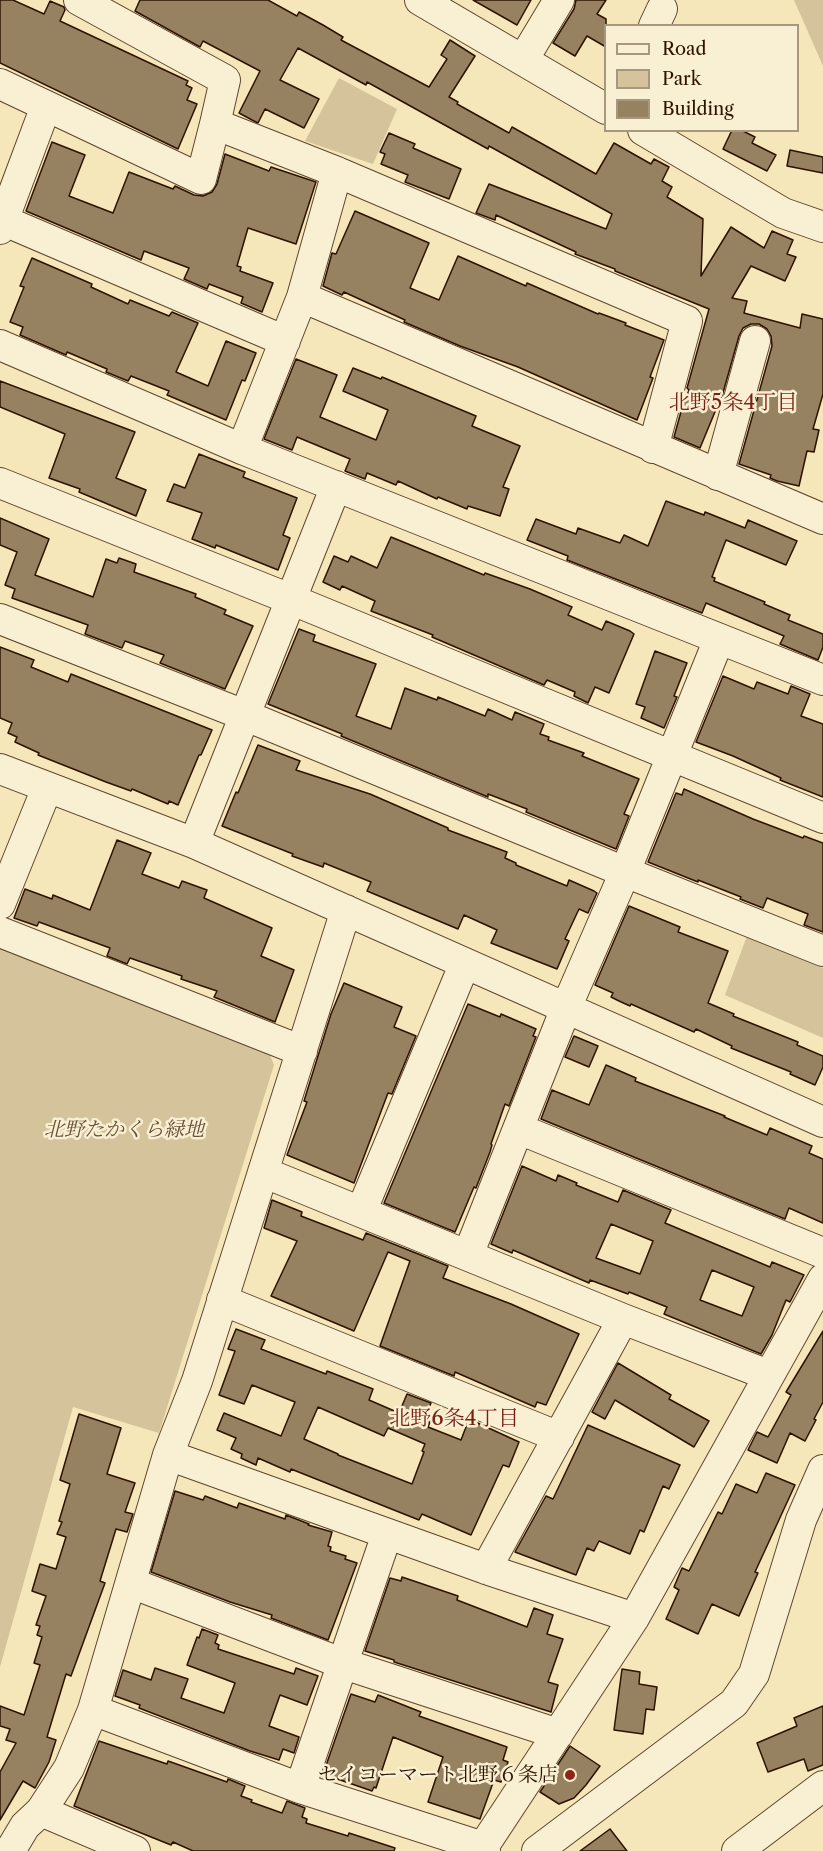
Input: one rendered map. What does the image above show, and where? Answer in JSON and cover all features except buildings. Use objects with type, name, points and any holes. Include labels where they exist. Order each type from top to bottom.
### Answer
[{"type":"street","points":[[0,84],[201,179],[225,80],[79,0]]},
{"type":"street","points":[[420,0],[604,108]]},
{"type":"street","points":[[523,60],[559,0]]},
{"type":"street","points":[[46,106],[1,222],[285,341]]},
{"type":"street","points":[[215,124],[337,172],[687,321],[653,448]]},
{"type":"street","points":[[646,132],[783,213],[823,227]]},
{"type":"street","points":[[242,449],[302,297],[337,172]]},
{"type":"street","points":[[302,297],[718,475],[821,509]]},
{"type":"street","points":[[718,475],[755,341]]},
{"type":"street","points":[[0,345],[242,449],[823,680]]},
{"type":"street","points":[[0,483],[290,599],[823,818]]},
{"type":"street","points":[[194,843],[336,486]]},
{"type":"street","points":[[0,619],[244,715],[823,951]]},
{"type":"street","points":[[468,1255],[566,1008],[625,872],[719,639]]},
{"type":"street","points":[[0,769],[194,843],[823,1122]]},
{"type":"street","points":[[0,904],[47,788]]},
{"type":"street","points":[[10,1851],[25,1826],[41,1811],[69,1768],[93,1710],[168,1455],[196,1381],[346,910]]},
{"type":"street","points":[[0,932],[302,1051]]},
{"type":"street","points":[[361,1212],[465,963]]},
{"type":"street","points":[[519,1129],[823,1253]]},
{"type":"street","points":[[263,1172],[768,1376]]},
{"type":"street","points":[[93,1710],[300,1788],[484,1849],[634,1618],[823,1279]]},
{"type":"street","points":[[222,1300],[559,1437]]},
{"type":"street","points":[[486,1569],[623,1319]]},
{"type":"street","points":[[168,1455],[486,1569],[634,1618]]},
{"type":"street","points":[[537,1851],[734,1703],[754,1674],[801,1520],[823,1470]]},
{"type":"street","points":[[300,1788],[387,1533]]},
{"type":"street","points":[[130,1583],[344,1664],[558,1734]]},
{"type":"street","points":[[737,1851],[823,1786]]},
{"type":"street","points":[[41,1811],[135,1851]]},
{"type":"green space","points":[[794,0],[823,0],[823,66]]},
{"type":"green space","points":[[339,78],[397,109],[373,164],[305,141]]},
{"type":"green space","points":[[747,936],[823,968],[823,1038],[725,995]]},
{"type":"green space","name":"北野たかくら緑地","points":[[0,946],[270,1055],[274,1065],[159,1433],[73,1407],[0,1667]]},
{"type":"place","name":"セイコーマート北野６条店","points":[[570,1775]]},
{"type":"district","name":"北野5条4丁目","points":[[733,403]]},
{"type":"district","name":"北野6条4丁目","points":[[454,1419]]}]
